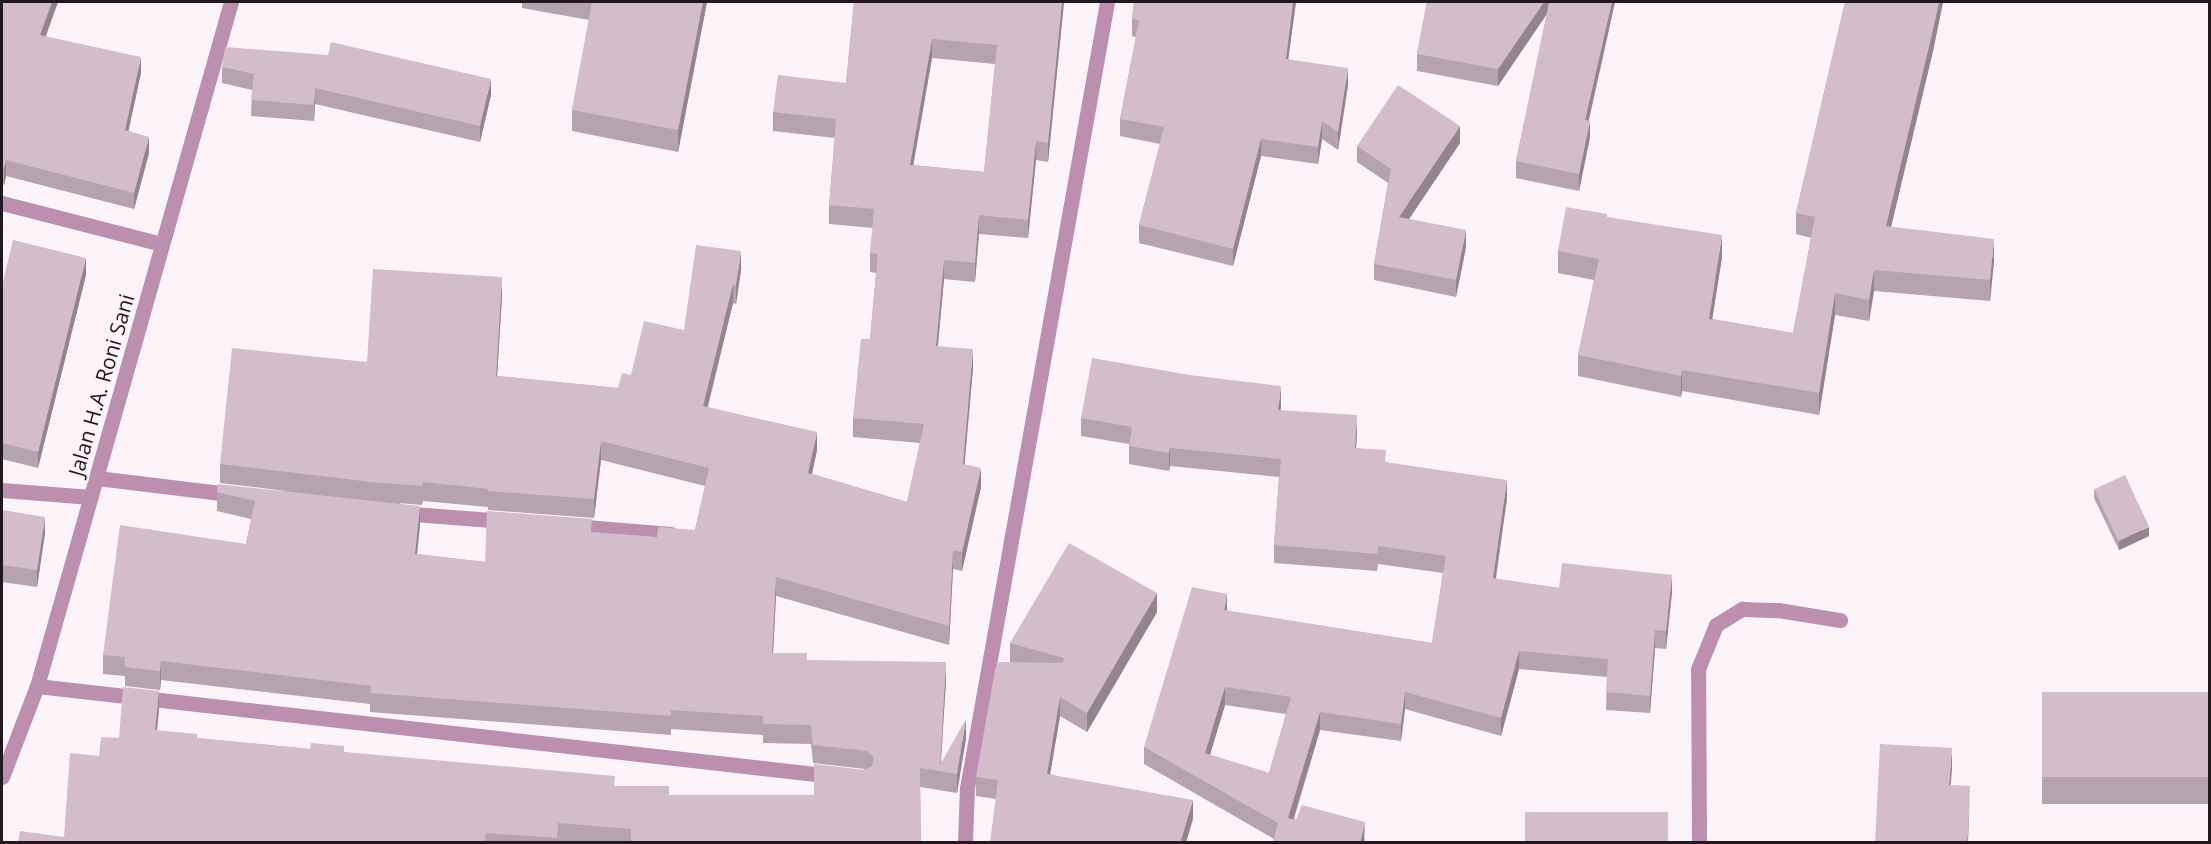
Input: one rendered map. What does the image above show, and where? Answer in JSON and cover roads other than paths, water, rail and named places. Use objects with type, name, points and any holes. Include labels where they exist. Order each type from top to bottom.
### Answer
[{"type":"street","name":"Jalan H.A. Roni Sani","points":[[2,777],[37,686],[231,2]]},
{"type":"street","points":[[965,843],[967,788],[1107,2]]},
{"type":"street","points":[[2,203],[162,244]]},
{"type":"street","points":[[96,478],[251,496]]},
{"type":"street","points":[[2,490],[91,497]]},
{"type":"street","points":[[381,512],[520,522]]},
{"type":"street","points":[[555,525],[671,534]]},
{"type":"street","points":[[1699,843],[1698,669],[1716,625],[1742,609],[1778,610],[1840,620]]},
{"type":"street","points":[[37,686],[853,778]]}]
